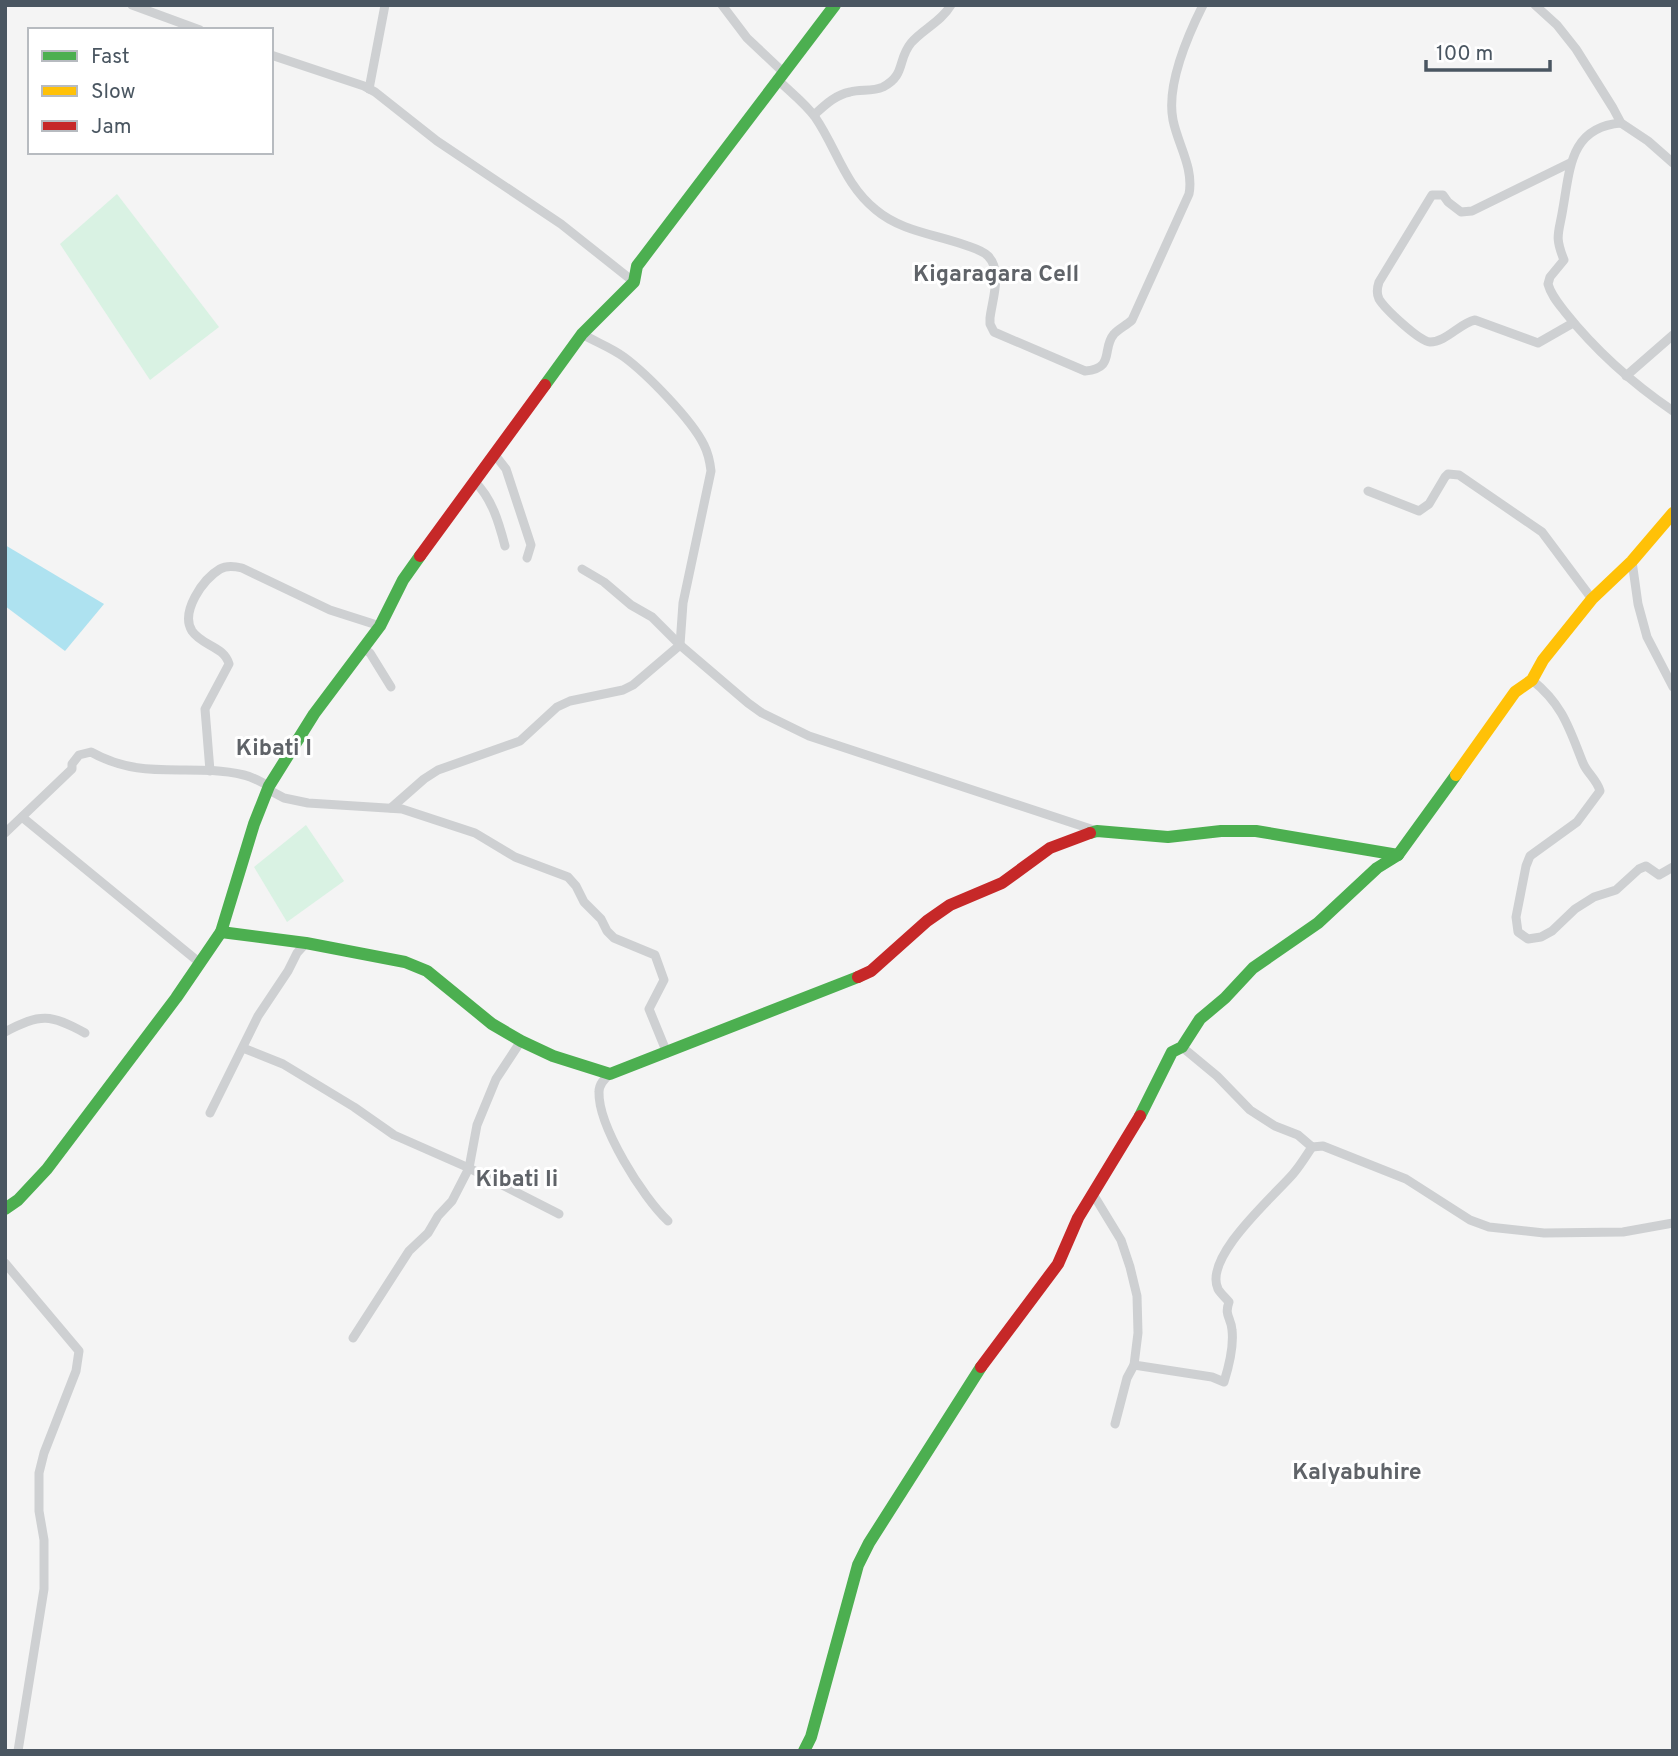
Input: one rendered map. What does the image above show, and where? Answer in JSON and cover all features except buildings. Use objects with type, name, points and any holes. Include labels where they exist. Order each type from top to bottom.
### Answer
[{"type":"street","points":[[132,5],[195,28]]},
{"type":"street","points":[[369,89],[385,5]]},
{"type":"street","points":[[722,5],[814,115],[829,139],[850,184],[875,209],[892,222],[944,237],[988,255],[996,273],[990,318],[994,332],[1085,371],[1093,370],[1104,362],[1114,334],[1132,320],[1189,194],[1190,172],[1174,123],[1171,101],[1174,81],[1203,5]]},
{"type":"street","points":[[5,1209],[18,1200],[47,1169],[201,963],[221,932],[262,801],[314,714],[380,626],[403,580],[582,334],[634,282],[637,266],[835,5]]},
{"type":"street","points":[[814,115],[841,94],[879,89],[892,82],[899,75],[911,44],[939,20],[951,5]]},
{"type":"street","points":[[1535,5],[1557,25],[1576,49],[1620,123],[1648,141],[1673,163]]},
{"type":"street","points":[[273,56],[369,89],[437,141],[561,224],[634,282]]},
{"type":"street","points":[[1620,123],[1603,125],[1579,145],[1570,163],[1557,242],[1564,260],[1550,277],[1548,284],[1550,292],[1573,323],[1602,355],[1673,411]]},
{"type":"street","points":[[1570,163],[1472,211],[1461,212],[1443,195],[1432,195],[1377,288],[1377,294],[1385,306],[1416,335],[1429,342],[1475,320],[1538,343],[1573,323]]},
{"type":"street","points":[[391,808],[438,770],[520,741],[557,707],[570,701],[623,690],[633,685],[680,645],[683,604],[711,471],[709,459],[697,435],[645,375],[622,355],[582,334]]},
{"type":"street","points":[[1626,376],[1673,335]]},
{"type":"street","points":[[495,455],[506,469],[531,545],[527,558]]},
{"type":"street","points":[[1368,491],[1419,511],[1429,504],[1448,474],[1459,475],[1542,532],[1592,599]]},
{"type":"street","points":[[474,481],[488,498],[505,546]]},
{"type":"street","points":[[804,1751],[811,1737],[858,1565],[869,1543],[978,1371],[1058,1264],[1077,1218],[1151,1098],[1172,1052],[1182,1047],[1200,1019],[1225,998],[1252,968],[1311,929],[1377,869],[1398,855],[1515,692],[1532,680],[1543,660],[1592,599],[1632,561],[1673,513]]},
{"type":"street","points":[[1632,561],[1638,604],[1647,637],[1673,687]]},
{"type":"street","points":[[211,771],[205,709],[229,664],[227,657],[200,639],[189,624],[190,611],[196,596],[213,575],[222,568],[242,568],[330,610],[380,626]]},
{"type":"street","points":[[582,569],[652,617],[680,645],[755,708],[809,736],[1097,831],[1168,837],[1222,831],[1256,831],[1398,855]]},
{"type":"street","points":[[362,648],[370,653],[391,687]]},
{"type":"street","points":[[1532,680],[1550,695],[1564,716],[1583,765],[1596,781],[1600,791],[1577,822],[1530,856],[1516,917],[1518,932],[1528,939],[1541,937],[1594,897],[1616,890],[1639,869],[1646,866],[1659,875],[1673,867]]},
{"type":"street","points":[[5,834],[72,769],[72,764],[79,755],[91,752],[111,763],[138,769],[211,771],[246,776],[284,798],[308,803],[402,809],[463,828],[515,857],[568,877],[584,902],[601,919],[614,938],[655,956],[664,980],[649,1009],[667,1052]]},
{"type":"street","points":[[22,817],[201,963]]},
{"type":"street","points":[[668,1221],[649,1200],[620,1154],[601,1112],[599,1090],[603,1079],[871,971],[927,921],[950,905],[1002,883],[1050,848],[1097,831]]},
{"type":"street","points":[[221,932],[306,943],[405,962],[427,971],[492,1024],[521,1041],[553,1056],[610,1074]]},
{"type":"street","points":[[211,1114],[247,1037],[297,953],[306,943]]},
{"type":"street","points":[[5,1032],[31,1019],[43,1017],[55,1018],[85,1033]]},
{"type":"street","points":[[247,1037],[254,1051]]},
{"type":"street","points":[[353,1338],[409,1251],[428,1233],[438,1216],[453,1201],[469,1168],[477,1125],[496,1079],[521,1041]]},
{"type":"street","points":[[1182,1047],[1217,1076],[1251,1110],[1275,1126],[1298,1135],[1312,1147],[1323,1146],[1406,1178],[1469,1220],[1489,1227],[1544,1233],[1623,1233],[1673,1223]]},
{"type":"street","points":[[243,1048],[293,1069],[394,1135],[469,1168],[559,1214]]},
{"type":"street","points":[[1134,1366],[1212,1377],[1224,1382],[1230,1364],[1232,1329],[1226,1312],[1228,1302],[1218,1289],[1217,1272],[1223,1255],[1240,1230],[1294,1173],[1312,1147]]},
{"type":"street","points":[[1093,1194],[1115,1229],[1130,1266],[1138,1312],[1134,1366],[1125,1386],[1115,1424]]},
{"type":"street","points":[[5,1264],[79,1351],[76,1371],[44,1453],[39,1473],[39,1511],[44,1539],[44,1589],[18,1751]]},
{"type":"green space","points":[[117,194],[219,327],[150,380],[60,244]]},
{"type":"green space","points":[[306,825],[344,881],[287,922],[254,867]]},
{"type":"water","points":[[5,545],[104,604],[65,651],[5,606]]},
{"type":"traffic: fast","points":[[545,385],[582,334],[634,282],[637,266],[835,5]]},
{"type":"traffic: fast","points":[[5,1209],[18,1200],[47,1169],[176,998],[221,932],[254,824],[269,786],[314,714],[380,626],[403,580],[420,556]]},
{"type":"traffic: fast","points":[[1140,1116],[1172,1052],[1182,1047],[1200,1019],[1225,998],[1253,968],[1318,923],[1377,868],[1398,855],[1456,775]]},
{"type":"traffic: fast","points":[[1090,833],[1097,831],[1168,837],[1221,831],[1256,831],[1398,855]]},
{"type":"traffic: fast","points":[[221,932],[306,943],[405,962],[427,971],[492,1024],[521,1041],[553,1056],[610,1074],[858,977]]},
{"type":"traffic: fast","points":[[804,1751],[811,1737],[858,1565],[869,1543],[981,1367]]},
{"type":"traffic: slow","points":[[1456,775],[1515,692],[1532,680],[1543,660],[1592,599],[1632,561],[1673,513]]},
{"type":"traffic: jam","points":[[420,556],[545,385]]},
{"type":"traffic: jam","points":[[858,977],[871,971],[927,921],[950,905],[1002,883],[1050,848],[1090,833]]},
{"type":"traffic: jam","points":[[981,1367],[1058,1264],[1078,1218],[1140,1116]]},
{"type":"district","name":"Kigaragara Cell","points":[[996,275]]},
{"type":"district","name":"Kibati I","points":[[274,749]]},
{"type":"district","name":"Kibati Ii","points":[[517,1180]]},
{"type":"district","name":"Kalyabuhire","points":[[1357,1473]]}]
